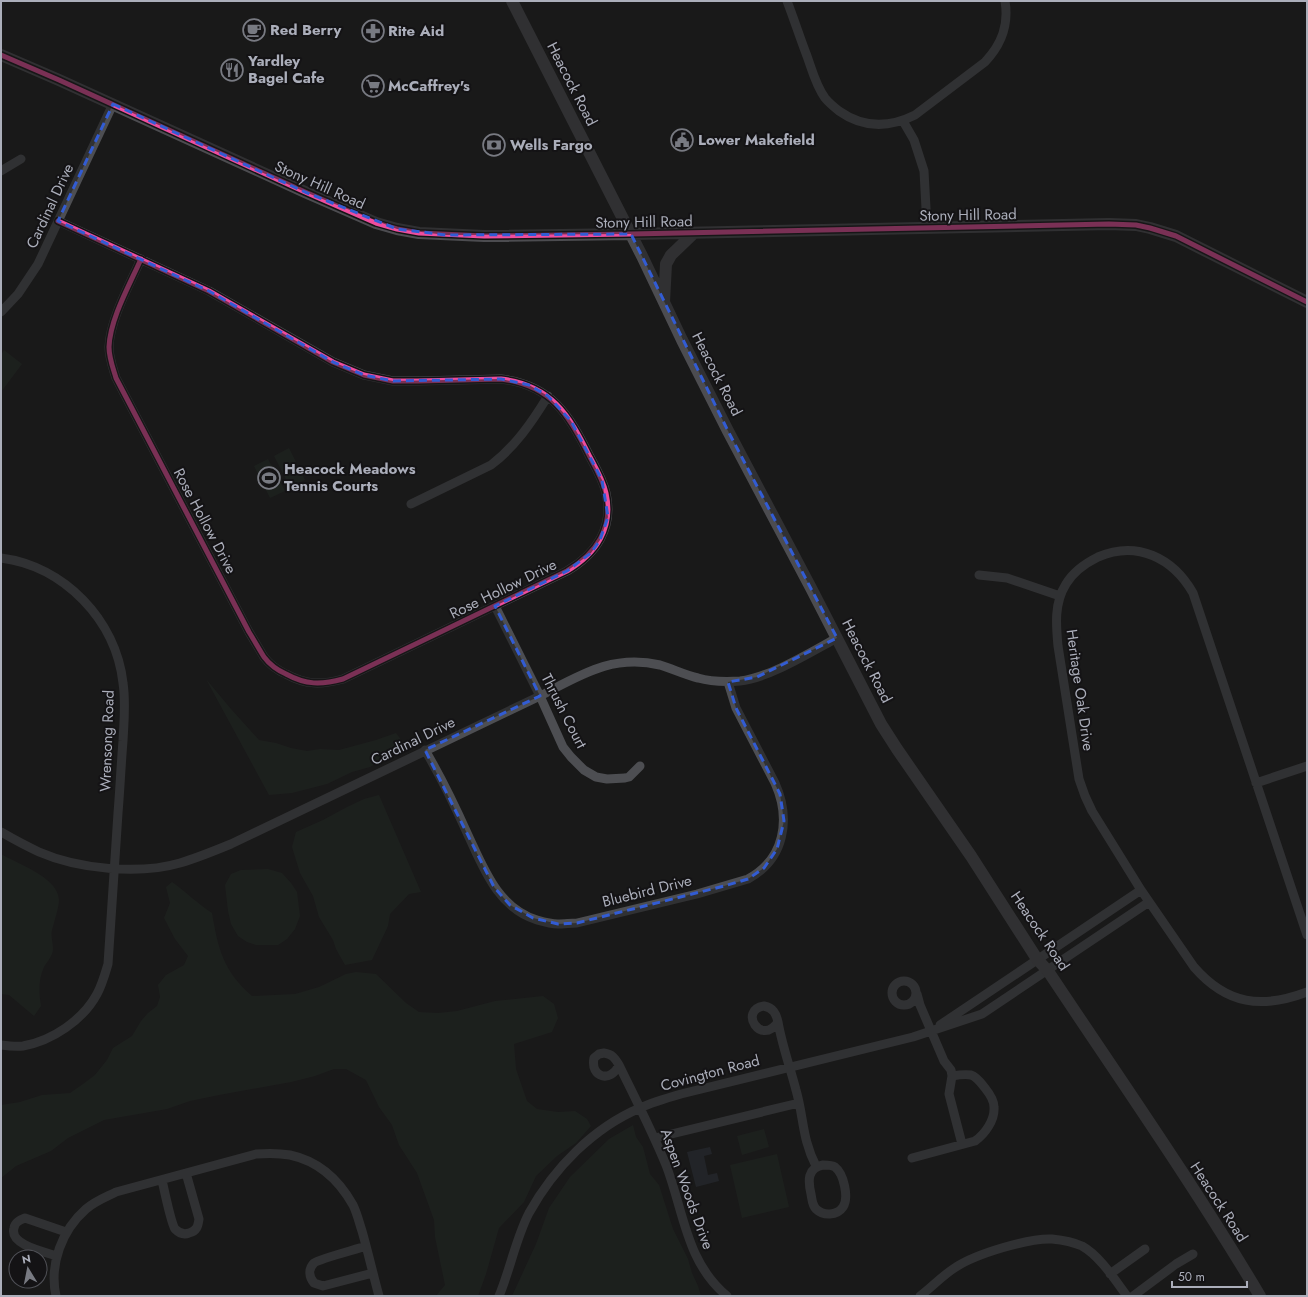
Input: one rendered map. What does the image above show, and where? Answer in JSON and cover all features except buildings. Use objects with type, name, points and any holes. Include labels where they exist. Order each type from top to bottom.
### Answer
[{"type":"main road","name":"Heacock Road","points":[[512,1],[631,234],[728,431],[881,724],[896,749],[971,856],[1037,959],[1048,971],[1197,1195],[1260,1296]]},
{"type":"main road","name":"Stony Hill Road","points":[[1,55],[113,104],[305,192],[376,223],[397,229],[419,233],[454,235],[631,234],[927,227],[1109,224],[1136,225],[1150,228],[1188,242],[1307,302]]},
{"type":"main road","points":[[664,303],[666,264],[671,256],[694,233]]},
{"type":"street","points":[[787,1],[814,76],[819,88],[829,102],[847,116],[855,120],[883,124],[904,121],[915,115],[985,62],[994,52],[1004,31],[1006,21],[1005,1]]},
{"type":"street","name":"Cardinal Drive","points":[[1,312],[14,299],[28,281],[38,264],[113,104]]},
{"type":"street","points":[[904,121],[914,140],[924,171],[927,227]]},
{"type":"street","points":[[1,171],[21,159]]},
{"type":"street","name":"Rose Hollow Drive","points":[[58,221],[141,259],[216,294],[333,362],[364,375],[377,379],[405,381],[501,379],[529,385],[548,396],[558,405],[581,438],[602,480],[608,506],[608,517],[605,528],[596,546],[591,553],[576,566],[343,679],[324,683],[304,682],[289,676],[272,666],[264,657],[249,632],[116,378],[110,360],[110,334],[116,316],[141,259]]},
{"type":"street","points":[[411,504],[491,466],[512,447],[534,418],[548,396]]},
{"type":"street","name":"Heritage Oak Drive","points":[[1307,935],[1193,594],[1188,585],[1176,570],[1162,559],[1151,554],[1128,550],[1117,551],[1104,554],[1092,560],[1074,574],[1066,584],[1060,596],[1056,624],[1058,646],[1079,779],[1092,811],[1141,890],[1201,975],[1226,994],[1242,1000],[1266,1002],[1282,1000],[1307,992]]},
{"type":"street","name":"Wrensong Road","points":[[1,558],[38,567],[71,588],[86,602],[96,615],[111,642],[118,660],[124,684],[124,706],[108,964],[102,982],[89,1007],[68,1027],[52,1036],[23,1046],[1,1045]]},
{"type":"street","points":[[979,575],[1007,578],[1060,596]]},
{"type":"street","name":"Thrush Court","points":[[495,606],[540,696],[563,747],[571,757],[584,770],[596,777],[607,780],[618,780],[629,777],[640,766]]},
{"type":"street","name":"Cardinal Drive","points":[[1,832],[40,853],[64,861],[87,866],[114,869],[164,867],[200,857],[231,844],[583,674],[613,663],[632,662],[653,664],[680,671],[697,678],[728,682],[742,681],[757,677],[784,666],[837,638]]},
{"type":"street","name":"Bluebird Drive","points":[[425,750],[449,794],[487,876],[500,895],[519,912],[533,918],[549,923],[577,923],[697,894],[748,879],[771,859],[777,849],[782,835],[784,821],[783,806],[775,782],[736,708],[728,682]]},
{"type":"street","points":[[1256,783],[1307,766]]},
{"type":"street","name":"Covington Road","points":[[931,1031],[1141,890]]},
{"type":"street","name":"Covington Road","points":[[499,1296],[523,1226],[547,1186],[561,1167],[587,1141],[624,1116],[640,1108],[681,1094],[913,1037],[982,1014],[1149,902]]},
{"type":"street","points":[[917,994],[920,1006],[952,1076],[949,1094],[962,1144]]},
{"type":"street","points":[[778,1022],[796,1090],[808,1149],[816,1166]]},
{"type":"street","points":[[619,1065],[640,1108]]},
{"type":"street","points":[[912,1158],[975,1141],[982,1136],[992,1120],[994,1115],[993,1101],[979,1080],[972,1075],[952,1076]]},
{"type":"street","points":[[655,1138],[799,1104]]},
{"type":"street","name":"Aspen Woods Drive","points":[[640,1108],[655,1138],[672,1180],[687,1236],[697,1259],[707,1274],[727,1296]]},
{"type":"street","points":[[56,1296],[55,1273],[57,1256],[61,1242],[66,1232],[74,1222],[87,1209],[98,1201],[116,1192],[256,1154],[276,1153],[304,1159],[325,1171],[341,1186],[356,1211],[379,1296]]},
{"type":"street","points":[[816,1166],[832,1166],[836,1168],[841,1176],[846,1195],[845,1202],[842,1208],[834,1214],[822,1213],[816,1209],[812,1202],[809,1178],[811,1172],[816,1166]]},
{"type":"street","points":[[162,1180],[175,1228],[182,1234],[194,1232],[198,1226],[199,1219],[186,1173]]},
{"type":"street","points":[[57,1256],[20,1243],[15,1238],[14,1228],[17,1222],[25,1218],[66,1232]]},
{"type":"street","points":[[920,1296],[955,1268],[969,1260],[984,1254],[1040,1240],[1051,1239],[1065,1241],[1081,1246],[1089,1251],[1097,1258],[1127,1296]]},
{"type":"street","points":[[366,1246],[316,1262],[310,1269],[310,1276],[314,1283],[323,1286],[373,1273]]},
{"type":"street","points":[[1110,1274],[1145,1249]]},
{"type":"street","points":[[1133,1296],[1176,1264],[1194,1254]]},
{"type":"highlighted area","points":[[113,104],[305,192],[397,229],[446,235],[631,234],[728,431],[837,638],[757,677],[728,682],[736,708],[780,794],[784,821],[777,849],[764,868],[748,879],[724,886],[577,923],[558,924],[533,918],[510,905],[494,887],[425,750],[540,696],[495,606],[567,571],[591,553],[600,540],[608,517],[602,480],[571,421],[548,396],[529,385],[501,379],[393,381],[364,375],[333,362],[209,291],[58,221]]},
{"type":"shaded area","points":[[4,350],[22,364],[1,392],[1,355]]},
{"type":"shaded area","name":"Heacock Meadows Tennis Courts","points":[[289,448],[305,480],[290,487],[274,456]]},
{"type":"shaded area","name":"Heacock Meadows Tennis Courts","points":[[268,459],[285,491],[270,498],[254,466]]},
{"type":"shaded area","points":[[206,679],[259,740],[307,751],[320,749],[339,750],[396,733],[405,745],[370,767],[352,772],[327,784],[292,793],[269,795]]},
{"type":"shaded area","points":[[379,795],[421,892],[409,894],[390,914],[388,926],[372,960],[345,965],[333,940],[319,917],[313,896],[300,873],[292,847],[296,832],[364,799]]},
{"type":"shaded area","points":[[1,854],[45,878],[57,892],[59,900],[52,933],[53,951],[42,972],[39,991],[41,1006],[34,1016],[9,995],[1,994]]},
{"type":"shaded area","points":[[268,869],[282,873],[291,883],[297,892],[300,916],[295,929],[287,939],[278,945],[256,945],[247,942],[238,936],[231,924],[225,885],[231,874],[241,870]]},
{"type":"shaded area","points":[[172,882],[212,913],[223,958],[234,977],[252,996],[295,994],[319,987],[346,974],[356,972],[376,974],[406,1003],[419,1012],[438,1013],[457,1011],[495,1001],[543,996],[554,1004],[558,1018],[552,1032],[514,1044],[516,1069],[527,1101],[537,1109],[558,1112],[575,1111],[587,1119],[591,1126],[576,1143],[557,1156],[536,1176],[524,1202],[499,1228],[478,1296],[436,1296],[445,1285],[435,1237],[434,1220],[417,1173],[399,1145],[392,1125],[379,1107],[366,1080],[346,1069],[334,1069],[315,1076],[291,1082],[190,1101],[167,1109],[104,1120],[68,1138],[51,1151],[16,1166],[1,1178],[1,1105],[20,1102],[42,1095],[70,1093],[95,1075],[107,1060],[113,1048],[132,1036],[141,1021],[157,1006],[160,997],[158,985],[166,975],[184,965],[188,956],[175,939],[164,918],[170,903],[166,887]]},
{"type":"shaded area","points":[[633,1125],[636,1137],[643,1147],[650,1174],[659,1185],[673,1229],[688,1259],[701,1296],[512,1296],[536,1244],[549,1208],[570,1177],[609,1139]]},
{"type":"shaded area","points":[[764,1129],[769,1147],[742,1155],[737,1136]]},
{"type":"shaded area","points":[[710,1147],[712,1154],[704,1156],[708,1175],[717,1173],[719,1181],[696,1187],[687,1152]]},
{"type":"shaded area","points":[[777,1154],[789,1207],[742,1218],[730,1165]]},
{"type":"cycle path","points":[[1,55],[305,192],[376,223],[397,229],[419,233],[484,236],[1109,224],[1136,225],[1176,236],[1307,302]]},
{"type":"cycle path","points":[[58,221],[209,291],[333,362],[364,375],[393,381],[501,379],[518,382],[546,395],[566,415],[603,483],[608,506],[605,529],[600,539],[586,557],[567,571],[343,679],[314,683],[293,678],[280,671],[271,665],[264,657],[249,632],[116,378],[111,363],[109,347],[110,336],[121,302],[137,269],[141,259]]},
{"type":"place","name":"Red Berry","points":[[254,30]]},
{"type":"place","name":"Rite Aid","points":[[373,31]]},
{"type":"place","name":"Yardley Bagel Cafe","points":[[232,70]]},
{"type":"place","name":"McCaffrey's","points":[[373,86]]},
{"type":"place","name":"Lower Makefield","points":[[682,140]]},
{"type":"place","name":"Wells Fargo","points":[[494,145]]},
{"type":"place","name":"Heacock Meadows Tennis Courts","points":[[269,478]]}]
